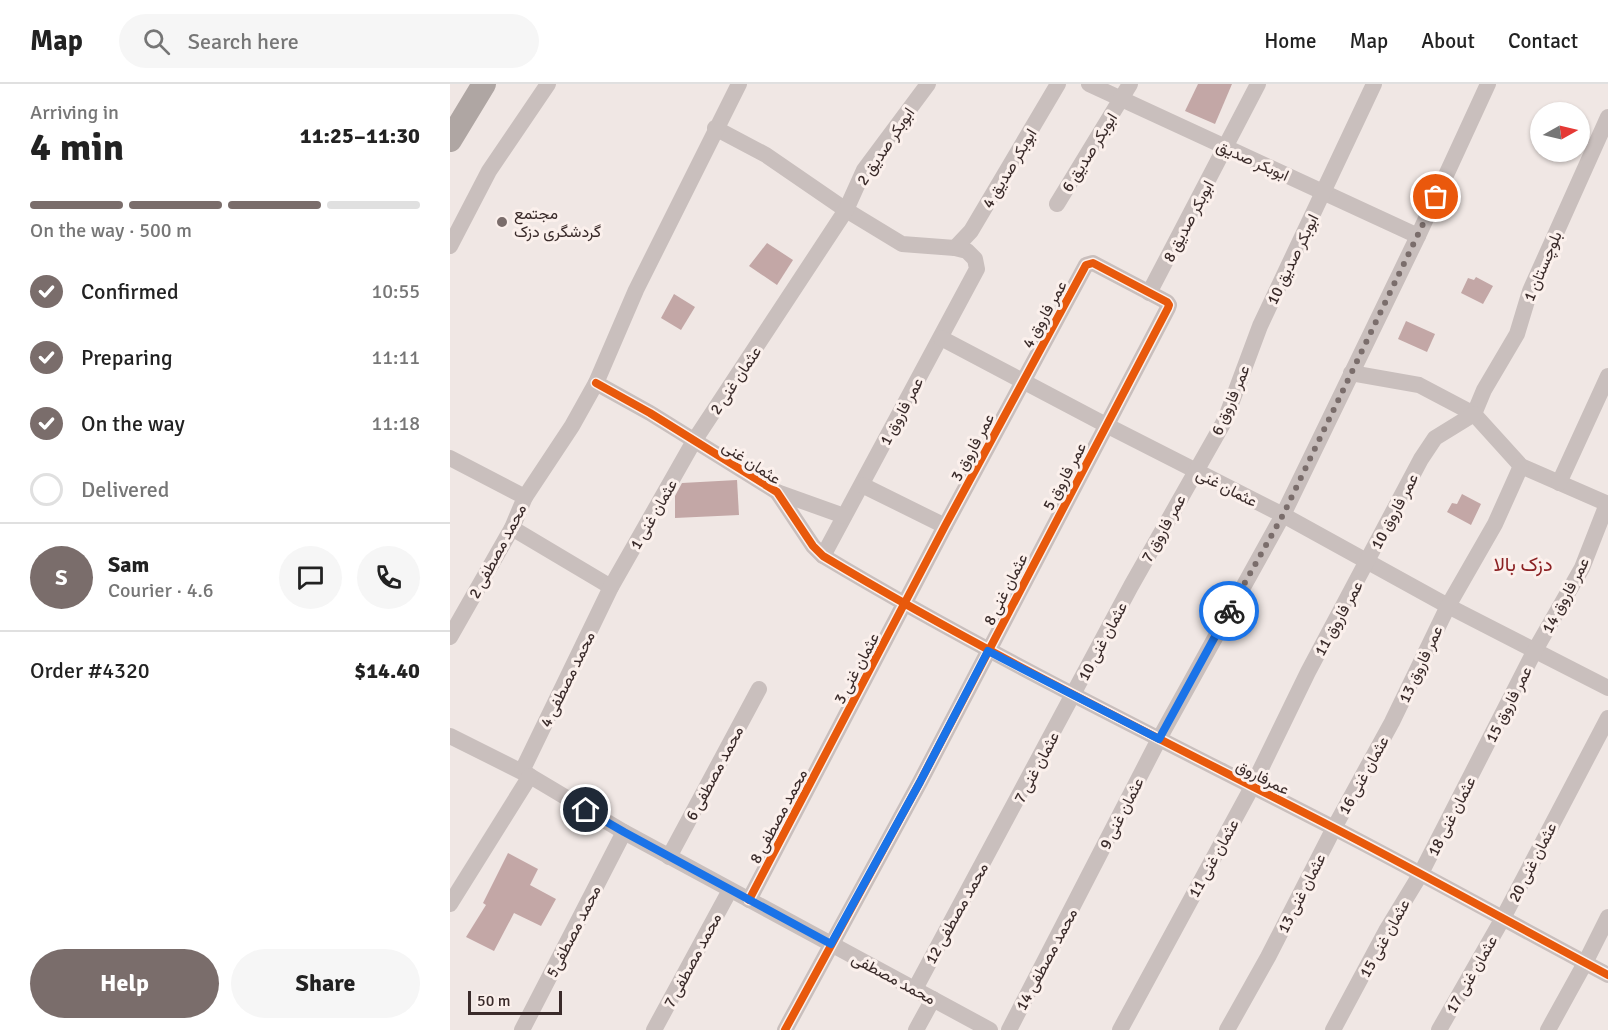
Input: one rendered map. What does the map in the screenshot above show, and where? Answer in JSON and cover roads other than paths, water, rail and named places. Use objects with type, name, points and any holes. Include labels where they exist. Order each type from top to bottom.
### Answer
[{"type":"highway","points":[[450,140],[484,84]]},
{"type":"street","points":[[450,246],[489,171],[548,84]]},
{"type":"street","name":"محمد مصطفی 2","points":[[450,636],[512,528],[525,497],[572,426],[596,383],[636,290],[738,84]]},
{"type":"street","name":"ابوبکر صدیق 2","points":[[776,319],[846,210],[864,170],[928,84]]},
{"type":"street","name":"ابوبکر صدیق 4","points":[[955,248],[971,231],[1058,84]]},
{"type":"street","name":"ابوبکر صدیق","points":[[1089,84],[1325,191],[1418,236]]},
{"type":"street","name":"ابوبکر صدیق 6","points":[[1057,204],[1130,84]]},
{"type":"street","name":"ابوبکر صدیق 8","points":[[1149,293],[1258,84]]},
{"type":"street","name":"ابوبکر صدیق 10","points":[[1260,326],[1374,84]]},
{"type":"street","name":"عثمان غنی 9","points":[[1084,887],[1159,739],[1283,515],[1418,236],[1488,84]]},
{"type":"street","name":"بلوچستان 1","points":[[1474,414],[1484,390],[1517,334],[1530,291],[1608,117]]},
{"type":"street","points":[[715,128],[766,155],[846,210],[902,244],[955,248]]},
{"type":"street","name":"عمر فاروق 1","points":[[823,556],[977,269],[975,258],[967,251],[955,248]]},
{"type":"street","name":"عمر فاروق 4","points":[[1023,380],[1089,262],[1149,293]]},
{"type":"street","name":"عمر فاروق 5","points":[[1046,540],[1169,305],[1149,293]]},
{"type":"street","name":"عثمان غنی 2","points":[[694,441],[776,319]]},
{"type":"street","name":"عمر فاروق 6","points":[[1195,471],[1224,420],[1260,326]]},
{"type":"street","name":"عثمان غنی","points":[[940,338],[1283,515],[1367,563],[1534,652],[1608,688]]},
{"type":"street","points":[[1351,373],[1419,385],[1474,414],[1521,466],[1608,504]]},
{"type":"street","points":[[1559,483],[1608,376]]},
{"type":"street","name":"عمر فاروق 3","points":[[904,605],[1023,380]]},
{"type":"street","name":"عثمان غنی","points":[[596,383],[777,492],[813,546],[823,556],[904,605]]},
{"type":"street","name":"عمر فاروق 10","points":[[1367,563],[1421,459],[1435,438],[1474,414]]},
{"type":"street","name":"عثمان غنی 1","points":[[611,587],[694,441]]},
{"type":"street","points":[[450,458],[525,497]]},
{"type":"street","name":"عمر فاروق 13","points":[[1392,722],[1448,606],[1495,524],[1521,466]]},
{"type":"street","name":"عمر فاروق 7","points":[[1131,586],[1195,471]]},
{"type":"street","points":[[862,484],[945,526]]},
{"type":"street","points":[[777,492],[844,516]]},
{"type":"street","name":"عمر فاروق 14","points":[[1534,652],[1582,568],[1608,504]]},
{"type":"street","points":[[512,528],[611,587]]},
{"type":"street","name":"عثمان غنی 8","points":[[785,1030],[920,782],[1046,540]]},
{"type":"street","name":"عمر فاروق 11","points":[[1252,787],[1308,672],[1367,563]]},
{"type":"street","name":"عثمان غنی 10","points":[[1074,696],[1131,586]]},
{"type":"street","name":"محمد مصطفی 4","points":[[450,904],[526,773],[611,587]]},
{"type":"street","name":"عمرفاروق","points":[[904,605],[1074,696],[1334,828],[1608,975]]},
{"type":"street","name":"عثمان غنی 3","points":[[831,744],[904,605]]},
{"type":"street","name":"عمر فاروق 15","points":[[1481,756],[1534,652]]},
{"type":"street","name":"محمد مصطفی 6","points":[[669,857],[759,689]]},
{"type":"street","name":"عثمان غنی 7","points":[[997,838],[1074,696]]},
{"type":"street","name":"عثمان غنی 20","points":[[1503,918],[1608,718]]},
{"type":"street","name":"عثمان غنی 16","points":[[1334,828],[1392,722]]},
{"type":"street","name":"محمد مصطفی","points":[[450,736],[526,773],[669,857],[990,1030]]},
{"type":"street","name":"محمد مصطفی 8","points":[[749,900],[831,744]]},
{"type":"street","name":"عثمان غنی 18","points":[[1420,875],[1481,756]]},
{"type":"street","name":"عثمان غنی 11","points":[[1120,1030],[1252,787]]},
{"type":"street","name":"عثمان غنی 13","points":[[1227,1030],[1268,957],[1334,828]]},
{"type":"street","name":"محمد مصطفی5","points":[[522,1030],[624,832]]},
{"type":"street","name":"محمد مصطفی 12","points":[[915,989],[997,838]]},
{"type":"street","name":"عثمان غنی 15","points":[[1333,1030],[1386,931],[1420,875]]},
{"type":"street","name":"محمد مصطفی 14","points":[[1009,1030],[1084,887]]},
{"type":"street","name":"محمد مصطفی 7","points":[[654,1030],[730,890]]},
{"type":"street","points":[[1548,1030],[1608,917]]},
{"type":"street","name":"عثمان غنی 17","points":[[1439,1030],[1503,918]]},
{"type":"street","points":[[916,1030],[933,999]]},
{"type":"place","name":"مجتمع گردشگری دزک","points":[[502,222]]},
{"type":"district","name":"دزک بالا","points":[[1523,564]]}]
